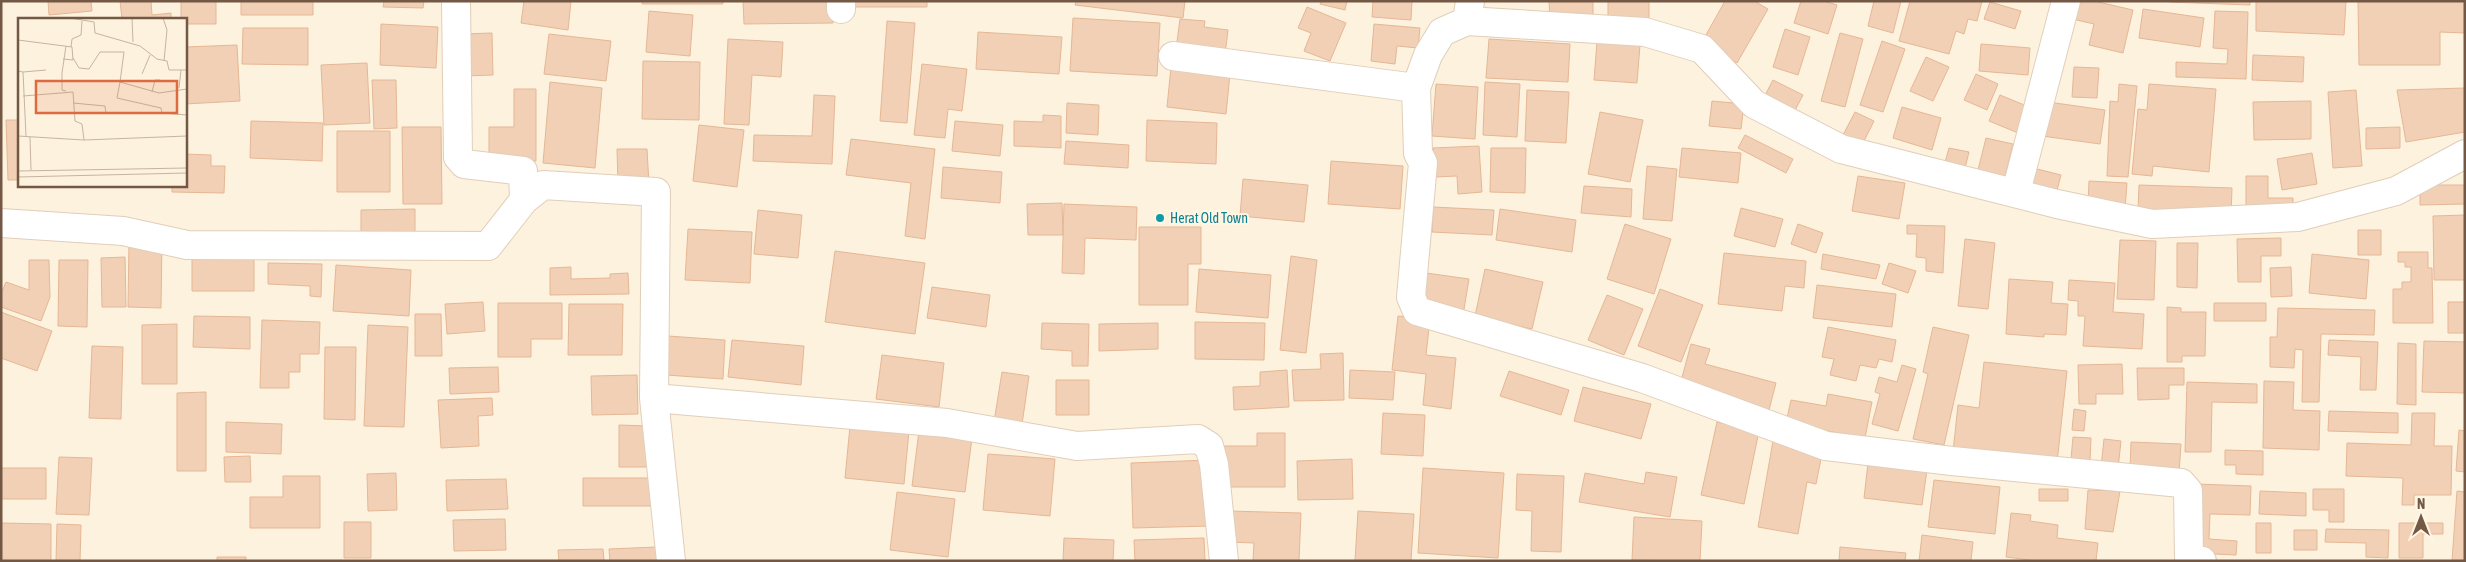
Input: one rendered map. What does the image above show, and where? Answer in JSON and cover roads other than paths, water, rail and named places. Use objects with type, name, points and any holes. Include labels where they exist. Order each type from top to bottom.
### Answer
[{"type":"street","points":[[456,1],[458,157],[464,164],[523,171],[524,200]]},
{"type":"street","points":[[2016,192],[2066,1]]},
{"type":"street","points":[[2202,561],[2193,560],[2189,556],[2188,491],[2181,483],[1962,462],[1826,446],[1642,378],[1417,311],[1411,297],[1423,163],[1418,153],[1416,88],[1428,55],[1442,32],[1468,11],[1645,32],[1702,48],[1754,104],[1841,149],[2016,192],[2057,204],[2152,224],[2298,217],[2396,190],[2465,154]]},
{"type":"street","points":[[1173,56],[1416,88]]},
{"type":"street","points":[[1,224],[124,231],[187,245],[488,246],[524,200],[543,185],[656,192],[654,398],[671,561]]},
{"type":"street","points":[[654,398],[947,423],[1077,446],[1198,439],[1209,446],[1214,464],[1224,561]]},
{"type":"place","name":"Herat Old Town","points":[[1160,218]]}]
